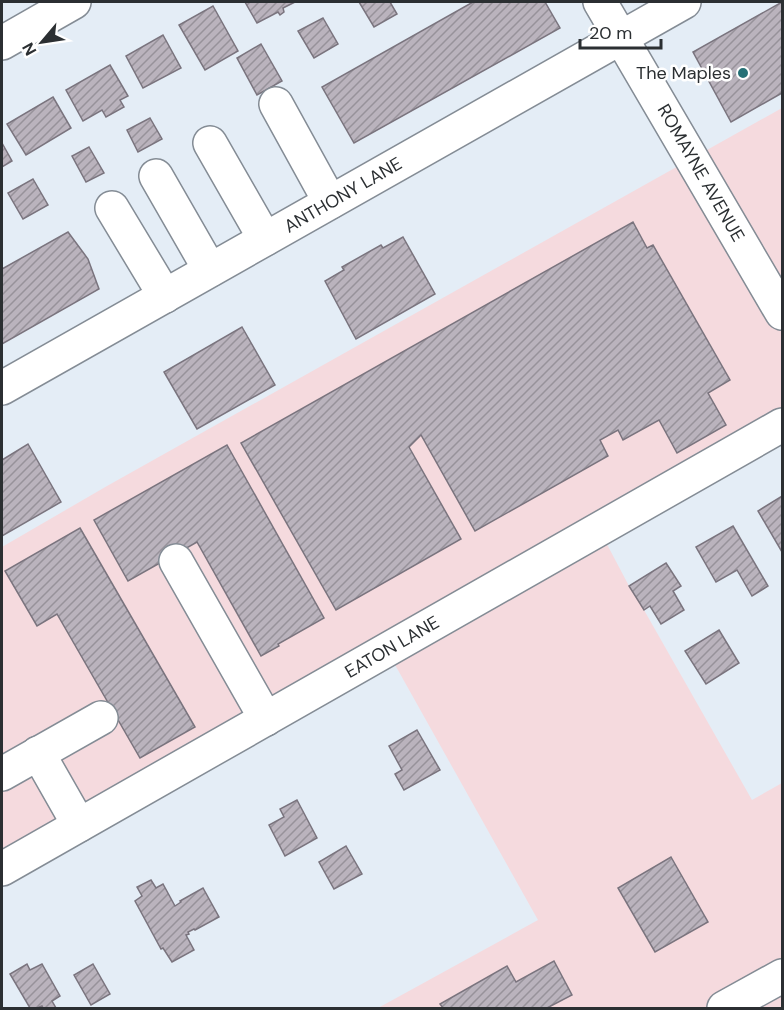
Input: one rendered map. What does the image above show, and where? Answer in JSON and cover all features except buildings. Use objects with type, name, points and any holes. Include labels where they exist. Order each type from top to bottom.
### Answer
[{"type":"street","points":[[2,43],[74,2]]},
{"type":"street","name":"ROMAYNE AVENUE","points":[[600,2],[783,313]]},
{"type":"street","name":"ANTHONY LANE","points":[[2,388],[684,2]]},
{"type":"street","points":[[276,104],[330,202]]},
{"type":"street","points":[[210,143],[265,239]]},
{"type":"street","points":[[156,176],[210,270]]},
{"type":"street","points":[[111,208],[165,296]]},
{"type":"street","name":"EATON LANE","points":[[2,869],[783,425]]},
{"type":"street","points":[[176,561],[266,719]]},
{"type":"street","points":[[2,774],[101,718]]},
{"type":"street","points":[[38,753],[79,825]]},
{"type":"street","points":[[724,1008],[783,976]]},
{"type":"shaded area","points":[[782,108],[782,408],[592,516],[629,586],[752,800],[782,783],[782,1008],[378,1008],[538,920],[380,638],[2,851],[2,547]]},
{"type":"place","name":"The Maples","points":[[743,73]]}]
